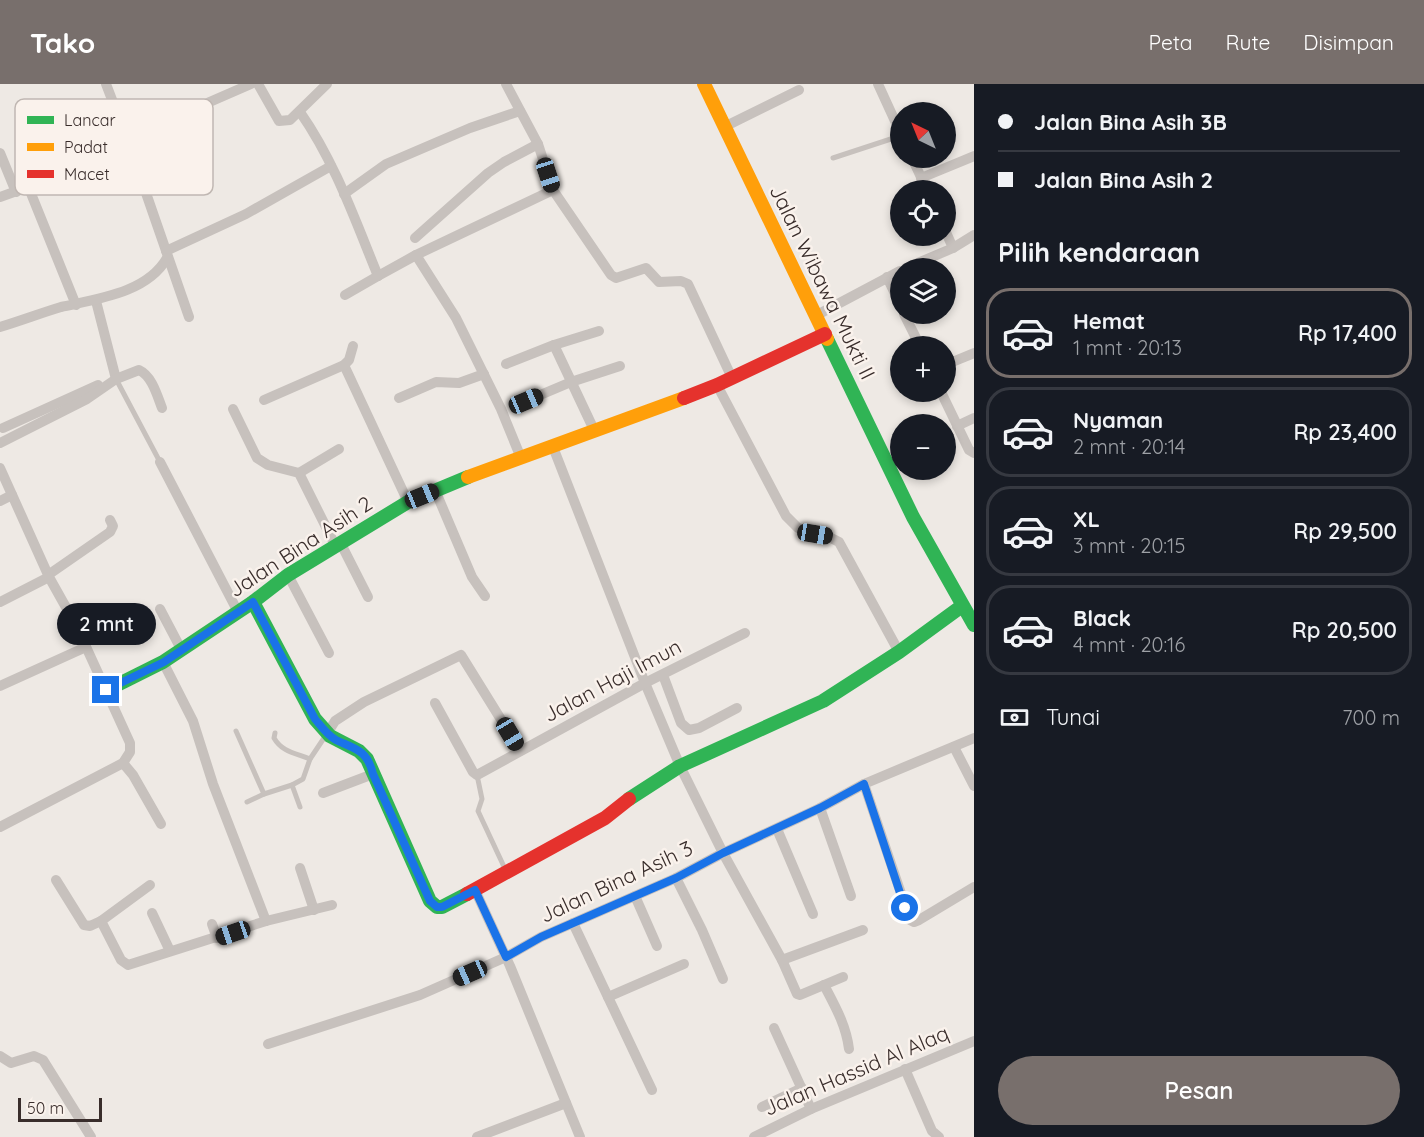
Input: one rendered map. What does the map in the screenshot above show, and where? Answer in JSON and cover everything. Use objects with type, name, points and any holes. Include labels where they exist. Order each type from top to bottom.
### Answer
[{"type":"street","points":[[106,84],[112,99]]},
{"type":"street","points":[[213,102],[251,84]]},
{"type":"street","points":[[258,84],[279,121],[290,120],[327,84]]},
{"type":"street","points":[[506,84],[538,144],[553,190],[611,275],[616,278],[646,268],[659,282],[681,281],[688,284],[732,378]]},
{"type":"street","name":"Jalan Wibawa Mukti II","points":[[704,84],[913,517],[974,625]]},
{"type":"street","points":[[878,84],[890,110]]},
{"type":"street","points":[[724,127],[799,90]]},
{"type":"street","points":[[344,194],[386,164],[470,128],[520,111]]},
{"type":"street","points":[[300,112],[318,139],[331,166],[378,276]]},
{"type":"street","points":[[415,238],[488,173],[538,144]]},
{"type":"street","points":[[0,153],[15,190]]},
{"type":"street","points":[[916,168],[921,178],[974,156]]},
{"type":"street","points":[[0,327],[61,308],[96,301],[142,281],[156,273],[167,254],[246,214],[331,166]]},
{"type":"street","points":[[345,295],[416,255],[553,190]]},
{"type":"street","points":[[0,197],[15,192]]},
{"type":"street","points":[[32,195],[76,305]]},
{"type":"street","points":[[147,195],[189,317]]},
{"type":"street","points":[[930,258],[953,248],[974,235]]},
{"type":"street","points":[[416,255],[456,318],[484,374],[521,458]]},
{"type":"street","points":[[817,315],[890,276]]},
{"type":"street","points":[[887,277],[890,283]]},
{"type":"street","points":[[96,301],[116,379]]},
{"type":"street","points":[[506,364],[554,345],[599,331]]},
{"type":"street","name":"Jalan Bina Asih 2","points":[[106,690],[164,662],[253,602],[288,575],[408,502],[717,385],[825,334]]},
{"type":"street","points":[[554,345],[595,432]]},
{"type":"street","points":[[264,400],[344,365],[349,360],[353,346]]},
{"type":"street","points":[[956,360],[974,353]]},
{"type":"street","points":[[344,365],[408,502]]},
{"type":"street","points":[[526,401],[571,382],[620,366]]},
{"type":"street","points":[[102,384],[1,425],[4,441],[87,399],[116,379],[139,370],[142,370],[150,380],[162,408]]},
{"type":"street","points":[[399,398],[436,382],[459,383],[484,374]]},
{"type":"street","points":[[717,385],[786,516],[798,528],[839,542],[899,652]]},
{"type":"street","points":[[947,402],[958,422]]},
{"type":"street","points":[[951,402],[969,450],[974,453]]},
{"type":"street","points":[[233,408],[256,458],[268,465],[298,473],[339,449]]},
{"type":"street","points":[[958,422],[974,418]]},
{"type":"street","points":[[553,447],[645,683],[680,766],[723,853],[782,960],[797,994],[800,995],[843,977]]},
{"type":"street","points":[[160,462],[238,612]]},
{"type":"street","points":[[0,468],[48,576],[86,647],[130,743],[130,752],[123,763],[0,827]]},
{"type":"street","points":[[298,473],[368,597]]},
{"type":"street","points":[[435,490],[467,568],[485,596]]},
{"type":"street","points":[[0,501],[12,495]]},
{"type":"street","points":[[0,602],[48,576],[110,532],[113,526],[110,520]]},
{"type":"street","points":[[288,575],[329,653]]},
{"type":"street","points":[[253,602],[315,719],[327,734],[335,740],[356,748],[371,765],[430,901],[437,907],[442,907],[475,890],[605,818],[618,806],[680,766],[823,701],[899,652],[962,606]]},
{"type":"street","points":[[160,609],[181,649]]},
{"type":"street","name":"Jalan Haji Imun","points":[[477,775],[645,683],[745,633]]},
{"type":"street","points":[[0,686],[86,647]]},
{"type":"street","points":[[327,734],[335,721],[364,702],[461,655],[520,750]]},
{"type":"street","points":[[164,662],[193,722],[213,784],[266,921]]},
{"type":"street","points":[[663,675],[681,723],[689,730],[699,728],[737,708]]},
{"type":"street","points":[[435,703],[473,772],[477,775]]},
{"type":"street","name":"Jalan Bina Asih 3","points":[[268,1044],[405,1001],[506,957],[573,922],[676,878],[864,784],[974,738]]},
{"type":"street","points":[[954,747],[974,786]]},
{"type":"street","points":[[123,763],[133,775],[161,824]]},
{"type":"street","points":[[323,793],[373,774]]},
{"type":"street","points":[[864,784],[910,920],[914,922],[919,920],[974,887]]},
{"type":"street","points":[[820,808],[851,896]]},
{"type":"street","points":[[777,829],[813,914]]},
{"type":"street","points":[[300,868],[314,910]]},
{"type":"street","points":[[676,878],[723,979]]},
{"type":"street","points":[[56,880],[84,924],[90,926],[101,921],[150,885]]},
{"type":"street","points":[[475,890],[506,957],[580,1137]]},
{"type":"street","points":[[635,896],[657,946]]},
{"type":"street","points":[[101,921],[121,960],[128,965],[266,921],[332,905]]},
{"type":"street","points":[[152,913],[170,951]]},
{"type":"street","points":[[573,922],[652,1090]]},
{"type":"street","points":[[212,924],[217,938]]},
{"type":"street","points":[[782,960],[864,930]]},
{"type":"street","points":[[608,997],[684,964]]},
{"type":"street","points":[[824,985],[839,1012],[849,1049]]},
{"type":"street","points":[[774,1028],[811,1109]]},
{"type":"street","name":"Jalan Hassid Al Alaq","points":[[754,1137],[811,1109],[974,1041]]},
{"type":"street","points":[[0,1056],[11,1063],[34,1056],[44,1060],[91,1137]]},
{"type":"street","points":[[905,1069],[932,1131],[939,1137]]},
{"type":"street","points":[[762,1107],[802,1088]]},
{"type":"street","points":[[477,1137],[566,1103]]},
{"type":"lane","points":[[833,158],[890,139]]},
{"type":"lane","points":[[116,379],[160,462]]},
{"type":"lane","points":[[236,731],[264,794]]},
{"type":"lane","points":[[275,733],[274,738],[279,746],[287,752],[310,759]]},
{"type":"lane","points":[[247,802],[303,779],[310,759],[327,734]]},
{"type":"lane","points":[[477,775],[482,799],[478,811],[506,871]]},
{"type":"lane","points":[[292,785],[300,807]]},
{"type":"traffic: fast","points":[[827,339],[913,517],[974,625]]},
{"type":"traffic: fast","points":[[107,690],[163,662],[253,602],[288,575],[408,502],[468,477]]},
{"type":"traffic: fast","points":[[253,602],[315,719],[330,736],[359,751],[367,759],[430,901],[437,907],[442,907],[467,894]]},
{"type":"traffic: fast","points":[[629,799],[680,766],[823,701],[899,652],[962,606]]},
{"type":"traffic: slow","points":[[704,84],[827,339]]},
{"type":"traffic: slow","points":[[468,477],[684,398]]},
{"type":"traffic: jam","points":[[684,398],[717,385],[825,334]]},
{"type":"traffic: jam","points":[[467,894],[605,818],[629,799]]},
{"type":"route","points":[[106,690],[164,662],[253,602],[315,719],[327,734],[335,740],[356,748],[371,765],[430,901],[437,907],[442,907],[475,890],[506,957],[573,922],[676,878],[864,784],[905,908]]}]
